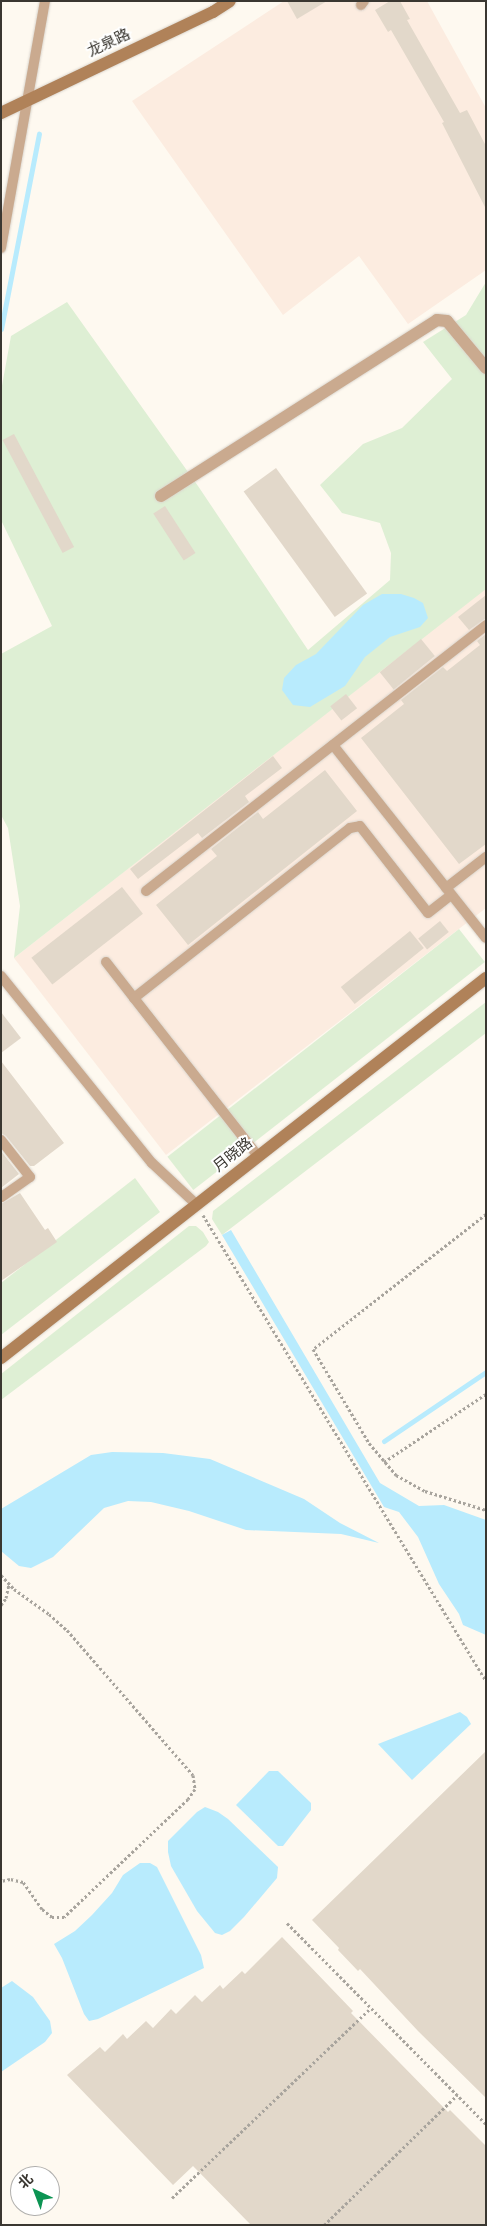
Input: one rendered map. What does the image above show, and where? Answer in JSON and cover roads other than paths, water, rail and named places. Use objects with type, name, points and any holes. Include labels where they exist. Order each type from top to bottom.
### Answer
[{"type":"street","name":"龙泉路","points":[[1,113],[213,12],[230,1]]},
{"type":"street","points":[[161,496],[437,320],[447,321],[486,368]]},
{"type":"street","name":"月晓路","points":[[1,1358],[486,978]]},
{"type":"lane","points":[[1,248],[45,1]]},
{"type":"lane","points":[[146,891],[486,625]]},
{"type":"lane","points":[[333,745],[486,938]]},
{"type":"lane","points":[[134,998],[350,828],[360,826],[428,913],[486,857]]},
{"type":"lane","points":[[106,962],[258,1156]]},
{"type":"lane","points":[[1,976],[152,1163],[196,1204]]},
{"type":"lane","points":[[1,1140],[30,1177],[1,1197]]},
{"type":"water","points":[[382,594],[401,594],[414,598],[423,603],[428,618],[420,627],[390,637],[365,657],[345,686],[310,707],[293,705],[282,690],[284,678],[296,665],[316,654],[363,605]]},
{"type":"water","points":[[231,1230],[380,1483],[419,1506],[444,1505],[486,1520],[486,1635],[463,1625],[459,1614],[439,1584],[418,1537],[399,1512],[384,1507],[222,1235]]},
{"type":"water","points":[[112,1452],[163,1453],[210,1459],[304,1499],[340,1523],[379,1543],[341,1534],[246,1530],[189,1511],[151,1502],[128,1501],[104,1508],[53,1557],[31,1568],[19,1566],[1,1551],[1,1509],[91,1455]]},
{"type":"water","points":[[460,1712],[467,1717],[471,1724],[412,1780],[378,1744]]},
{"type":"water","points":[[269,1771],[278,1771],[311,1803],[311,1810],[283,1846],[278,1846],[236,1805]]},
{"type":"water","points":[[205,1807],[218,1812],[228,1819],[278,1867],[277,1878],[244,1917],[230,1931],[222,1935],[215,1933],[197,1911],[171,1866],[168,1852],[168,1841],[197,1812]]},
{"type":"water","points":[[140,1863],[150,1863],[157,1867],[201,1955],[204,1968],[98,2019],[89,2021],[84,2014],[62,1958],[54,1944],[75,1931],[92,1915],[112,1893],[123,1875]]},
{"type":"water","points":[[12,1981],[33,1997],[50,2021],[52,2033],[45,2042],[1,2072],[1,1988]]},
{"type":"waterway","points":[[1,329],[39,134]]},
{"type":"waterway","points":[[384,1441],[486,1372]]}]
